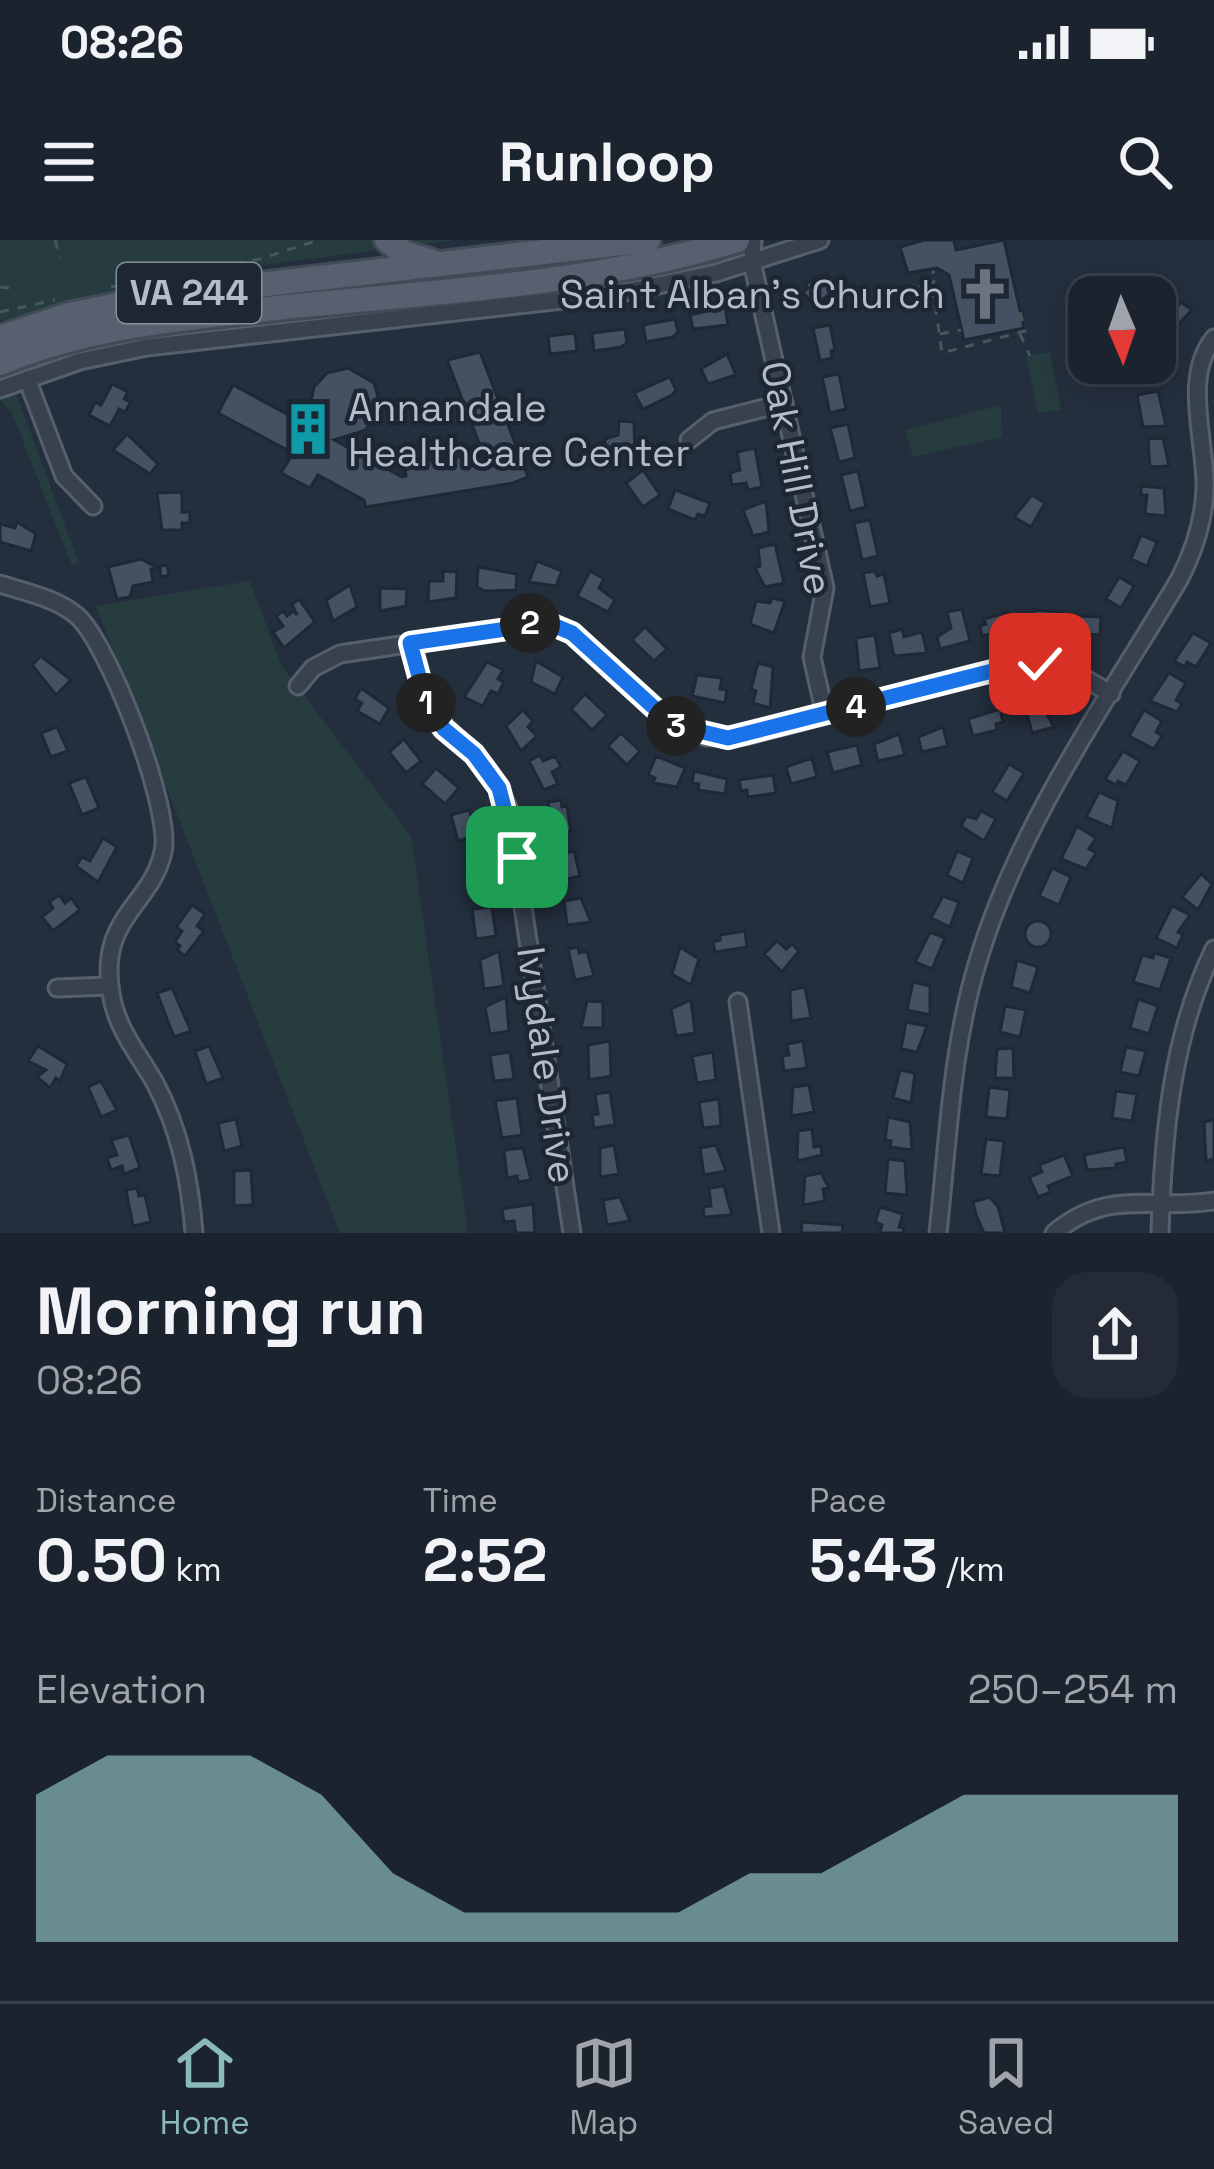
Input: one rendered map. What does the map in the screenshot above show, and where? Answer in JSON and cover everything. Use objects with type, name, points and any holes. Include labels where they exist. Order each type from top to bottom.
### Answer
[{"type":"main road","points":[[387,240],[421,260],[450,264]]},
{"type":"main road","name":"VA 244","points":[[0,338],[69,315],[163,296],[648,240]]},
{"type":"main road","name":"VA 244","points":[[0,363],[38,347],[116,326],[589,273],[737,240]]},
{"type":"street","name":"Oak Hill Drive","points":[[753,240],[752,262],[825,587],[812,657],[825,715]]},
{"type":"street","points":[[0,389],[80,361],[148,347],[615,294],[752,262],[820,240]]},
{"type":"street","points":[[938,1233],[957,1052],[977,962],[1020,853],[1179,580],[1197,539],[1205,489],[1198,376],[1205,350],[1214,338]]},
{"type":"street","points":[[27,379],[64,476],[93,506]]},
{"type":"street","points":[[689,440],[713,421],[784,403]]},
{"type":"street","points":[[0,584],[74,613],[95,637],[152,776],[166,824],[158,867],[129,907],[113,943],[109,986],[119,1024],[156,1086],[179,1139],[194,1233]]},
{"type":"street","points":[[298,686],[313,668],[340,654],[548,623],[572,633],[658,716],[688,732],[745,736],[1023,664],[1074,672],[1112,694]]},
{"type":"street","name":"Ivydale Drive","points":[[410,643],[427,706],[488,770],[508,807],[572,1233]]},
{"type":"street","points":[[1160,1233],[1163,1148],[1176,1066],[1214,949]]},
{"type":"street","points":[[57,988],[109,986]]},
{"type":"street","points":[[738,1002],[771,1233]]},
{"type":"street","points":[[1054,1233],[1098,1206],[1214,1201]]},
{"type":"path","points":[[55,240],[59,258]]},
{"type":"path","points":[[190,269],[260,259],[319,240]]},
{"type":"path","points":[[946,279],[935,274],[928,290],[936,308],[942,353],[1020,332],[1025,326],[1020,312]]},
{"type":"path","points":[[911,285],[928,290]]},
{"type":"path","points":[[0,287],[9,288]]},
{"type":"path","points":[[938,334],[961,330]]},
{"type":"path","points":[[1020,332],[1030,356]]},
{"type":"green space","points":[[0,240],[455,240],[270,264],[0,321]]},
{"type":"green space","points":[[1050,352],[1061,410],[1038,413],[1026,356]]},
{"type":"green space","points":[[15,391],[79,563],[72,566],[11,411],[0,401]]},
{"type":"green space","points":[[1001,405],[1002,437],[913,457],[905,430]]},
{"type":"green space","points":[[250,581],[281,665],[411,836],[468,1233],[340,1233],[96,606]]},
{"type":"building","name":"Saint Alban's Church","points":[[924,240],[954,240],[956,250],[1004,240],[1024,328],[964,340],[949,275],[937,268],[908,273],[900,247]]},
{"type":"building","points":[[827,273],[835,290],[814,306],[803,292],[808,288],[805,284]]},
{"type":"building","points":[[1181,302],[1192,310],[1176,327],[1176,306]]},
{"type":"building","points":[[725,307],[728,325],[693,329],[690,315]]},
{"type":"building","points":[[675,319],[678,332],[673,337],[646,342],[643,325]]},
{"type":"building","points":[[830,325],[835,350],[832,358],[820,361],[813,328]]},
{"type":"building","points":[[625,329],[627,343],[594,351],[592,333]]},
{"type":"building","points":[[575,333],[577,351],[550,354],[548,336]]},
{"type":"building","name":"Annandale Healthcare Center","points":[[480,352],[528,477],[513,483],[366,507],[364,500],[318,475],[310,488],[281,473],[293,453],[218,413],[233,385],[311,427],[301,411],[310,405],[314,387],[327,373],[348,368],[374,383],[380,403],[366,430],[334,440],[402,477],[406,476],[404,464],[473,455],[470,447],[475,446],[481,463],[486,461],[447,360]]},
{"type":"building","points":[[727,354],[736,375],[708,384],[701,369]]},
{"type":"building","points":[[839,374],[846,409],[830,413],[822,377]]},
{"type":"building","points":[[670,377],[676,390],[672,395],[643,409],[634,393]]},
{"type":"building","points":[[112,384],[128,392],[124,399],[131,402],[125,412],[119,409],[110,426],[89,415],[95,402],[101,405]]},
{"type":"building","points":[[1158,391],[1166,426],[1143,427],[1137,395]]},
{"type":"building","points":[[619,421],[634,422],[635,455],[605,452],[605,439],[618,435]]},
{"type":"building","points":[[848,424],[855,458],[839,462],[830,428]]},
{"type":"building","points":[[127,434],[158,464],[150,474],[113,450]]},
{"type":"building","points":[[1163,438],[1169,466],[1150,467],[1148,439]]},
{"type":"building","points":[[755,448],[762,487],[748,490],[746,483],[732,485],[730,473],[740,470],[737,452]]},
{"type":"building","points":[[643,470],[660,495],[643,507],[626,483]]},
{"type":"building","points":[[858,471],[866,507],[850,511],[841,475]]},
{"type":"building","points":[[1141,486],[1164,488],[1166,516],[1145,514],[1147,495],[1141,495]]},
{"type":"building","points":[[675,490],[710,503],[705,516],[698,514],[695,520],[668,509]]},
{"type":"building","points":[[182,492],[182,512],[190,512],[190,523],[182,523],[182,530],[162,530],[157,493]]},
{"type":"building","points":[[1032,495],[1045,503],[1031,527],[1014,517]]},
{"type":"building","points":[[766,501],[769,532],[753,536],[743,510]]},
{"type":"building","points":[[870,520],[878,556],[862,560],[854,523]]},
{"type":"building","points":[[17,522],[36,534],[31,551],[0,542],[0,524],[15,528]]},
{"type":"building","points":[[1141,535],[1157,542],[1147,566],[1131,559]]},
{"type":"building","points":[[775,544],[784,583],[765,587],[755,568],[760,566],[758,548]]},
{"type":"building","points":[[141,559],[156,567],[167,565],[169,575],[161,577],[160,569],[151,569],[153,582],[133,586],[130,597],[117,599],[108,567]]},
{"type":"building","points":[[537,561],[562,571],[556,586],[529,582]]},
{"type":"building","points":[[478,567],[517,574],[516,590],[477,587]]},
{"type":"building","points":[[443,571],[457,572],[456,598],[428,602],[429,581],[443,581]]},
{"type":"building","points":[[590,571],[604,579],[599,588],[615,600],[608,612],[577,596]]},
{"type":"building","points":[[875,571],[877,576],[884,574],[890,603],[870,607],[863,573]]},
{"type":"building","points":[[1119,577],[1134,586],[1121,608],[1106,599]]},
{"type":"building","points":[[350,585],[357,607],[333,621],[326,600]]},
{"type":"building","points":[[380,588],[407,589],[406,606],[380,611]]},
{"type":"building","points":[[772,598],[785,601],[774,633],[750,624],[756,601],[770,603]]},
{"type":"building","points":[[299,599],[315,622],[284,648],[273,632],[283,626],[276,616],[283,611],[287,616],[294,611],[297,615],[292,604]]},
{"type":"building","points":[[962,609],[970,641],[940,649],[937,637],[951,628],[947,612]]},
{"type":"building","points":[[1034,610],[1061,612],[1060,629],[1033,628]]},
{"type":"building","points":[[1009,612],[1014,629],[982,636],[984,619]]},
{"type":"building","points":[[1075,616],[1101,617],[1100,635],[1074,633]]},
{"type":"building","points":[[645,627],[667,649],[654,661],[632,640]]},
{"type":"building","points":[[902,629],[904,637],[922,632],[927,653],[894,656],[889,633]]},
{"type":"building","points":[[1193,633],[1211,643],[1196,667],[1187,662],[1185,667],[1174,661]]},
{"type":"building","points":[[875,635],[880,668],[859,671],[856,638]]},
{"type":"building","points":[[41,656],[71,680],[56,695],[32,665]]},
{"type":"building","points":[[536,661],[563,677],[555,694],[531,682]]},
{"type":"building","points":[[487,662],[503,670],[498,679],[504,682],[498,694],[491,691],[483,706],[464,697]]},
{"type":"building","points":[[758,663],[773,667],[770,708],[753,703],[756,691],[751,689]]},
{"type":"building","points":[[1169,673],[1186,683],[1176,700],[1182,704],[1177,712],[1150,701]]},
{"type":"building","points":[[697,675],[722,678],[725,703],[692,696]]},
{"type":"building","points":[[361,688],[389,708],[380,724],[357,711],[362,703],[355,699]]},
{"type":"building","points":[[585,694],[607,715],[592,730],[571,709]]},
{"type":"building","points":[[1040,702],[1054,727],[1032,733],[1025,706]]},
{"type":"building","points":[[1000,709],[1003,722],[996,724],[997,730],[973,736],[968,719]]},
{"type":"building","points":[[523,710],[533,721],[528,727],[537,736],[521,751],[506,726]]},
{"type":"building","points":[[1144,710],[1162,721],[1156,732],[1162,736],[1154,749],[1129,736]]},
{"type":"building","points":[[57,727],[68,751],[51,757],[41,733]]},
{"type":"building","points":[[943,727],[948,746],[922,752],[918,737]]},
{"type":"building","points":[[621,733],[640,751],[627,765],[608,746]]},
{"type":"building","points":[[899,734],[905,755],[878,761],[874,744]]},
{"type":"building","points":[[404,739],[421,761],[406,773],[389,752]]},
{"type":"building","points":[[857,745],[862,765],[833,773],[827,752]]},
{"type":"building","points":[[1123,751],[1140,761],[1126,785],[1118,781],[1116,785],[1105,779]]},
{"type":"building","points":[[540,755],[543,761],[555,756],[561,767],[552,772],[558,784],[544,790],[529,761]]},
{"type":"building","points":[[656,756],[685,768],[677,787],[653,783],[655,778],[648,775]]},
{"type":"building","points":[[812,758],[817,777],[791,784],[786,767]]},
{"type":"building","points":[[1009,764],[1024,773],[1007,801],[992,792]]},
{"type":"building","points":[[436,768],[459,788],[445,804],[422,784]]},
{"type":"building","points":[[694,771],[727,779],[725,794],[698,790],[699,784],[692,783]]},
{"type":"building","points":[[773,775],[776,793],[748,797],[747,790],[741,791],[739,780]]},
{"type":"building","points":[[86,777],[99,808],[82,815],[69,783]]},
{"type":"building","points":[[1099,792],[1118,801],[1112,828],[1086,817]]},
{"type":"building","points":[[561,800],[562,807],[567,806],[571,831],[554,834],[548,802]]},
{"type":"building","points":[[469,810],[478,835],[458,841],[451,815]]},
{"type":"building","points":[[981,811],[996,819],[984,841],[961,826],[966,816],[976,819]]},
{"type":"building","points":[[1077,826],[1096,838],[1089,849],[1096,853],[1086,869],[1061,859]]},
{"type":"building","points":[[103,838],[117,847],[98,882],[76,866],[82,857],[90,861]]},
{"type":"building","points":[[574,851],[580,876],[563,880],[557,855]]},
{"type":"building","points":[[957,851],[973,858],[963,883],[947,875]]},
{"type":"building","points":[[485,860],[490,893],[474,895],[466,863]]},
{"type":"building","points":[[1052,868],[1071,877],[1059,905],[1039,896]]},
{"type":"building","points":[[1201,874],[1212,884],[1198,910],[1182,897]]},
{"type":"building","points":[[59,895],[65,903],[71,898],[80,910],[53,931],[42,917],[53,908],[49,902]]},
{"type":"building","points":[[943,896],[959,902],[950,927],[931,918]]},
{"type":"building","points":[[581,898],[591,922],[567,925],[564,901]]},
{"type":"building","points":[[192,905],[205,914],[197,926],[204,931],[185,956],[177,950],[180,946],[175,942],[182,931],[176,927]]},
{"type":"building","points":[[1172,906],[1190,915],[1178,932],[1183,935],[1177,948],[1156,938]]},
{"type":"building","points":[[492,907],[496,936],[476,939],[472,909]]},
{"type":"building","points":[[1038,921],[1051,934],[1038,947],[1025,934]]},
{"type":"building","points":[[745,931],[747,947],[715,952],[713,942],[720,935]]},
{"type":"building","points":[[930,932],[945,938],[932,969],[915,962]]},
{"type":"building","points":[[777,941],[799,951],[782,972],[764,954]]},
{"type":"building","points":[[578,947],[579,953],[587,951],[594,976],[575,980],[568,949]]},
{"type":"building","points":[[680,947],[699,959],[691,985],[672,974]]},
{"type":"building","points":[[499,951],[504,986],[484,989],[480,960]]},
{"type":"building","points":[[1154,953],[1171,958],[1160,990],[1133,982],[1142,955],[1153,958]]},
{"type":"building","points":[[1017,960],[1038,967],[1030,993],[1011,987]]},
{"type":"building","points":[[913,982],[930,986],[930,1015],[907,1010]]},
{"type":"building","points":[[805,987],[811,1018],[791,1021],[790,990]]},
{"type":"building","points":[[172,988],[191,1031],[174,1037],[157,993]]},
{"type":"building","points":[[506,997],[509,1031],[490,1034],[485,1007]]},
{"type":"building","points":[[1138,999],[1158,1006],[1149,1034],[1130,1028]]},
{"type":"building","points":[[691,1000],[695,1033],[676,1036],[671,1009]]},
{"type":"building","points":[[587,1001],[603,1002],[603,1028],[581,1028]]},
{"type":"building","points":[[1005,1006],[1026,1010],[1020,1037],[1000,1032]]},
{"type":"building","points":[[906,1022],[927,1026],[917,1052],[901,1049]]},
{"type":"building","points":[[610,1041],[611,1076],[589,1080],[588,1045]]},
{"type":"building","points":[[803,1041],[807,1068],[784,1071],[782,1056],[789,1055],[787,1044]]},
{"type":"building","points":[[38,1046],[67,1064],[60,1081],[56,1078],[50,1088],[37,1077],[46,1070],[28,1061]]},
{"type":"building","points":[[209,1046],[223,1078],[206,1084],[195,1051]]},
{"type":"building","points":[[1126,1047],[1146,1051],[1139,1076],[1120,1072]]},
{"type":"building","points":[[1013,1048],[1014,1078],[995,1078],[997,1049]]},
{"type":"building","points":[[510,1052],[514,1079],[494,1081],[490,1055]]},
{"type":"building","points":[[713,1052],[716,1080],[697,1083],[692,1056]]},
{"type":"building","points":[[900,1070],[915,1073],[911,1103],[893,1098]]},
{"type":"building","points":[[101,1081],[117,1110],[101,1117],[88,1087]]},
{"type":"building","points":[[809,1085],[814,1112],[791,1116],[793,1087]]},
{"type":"building","points":[[989,1087],[1010,1090],[1007,1119],[986,1117]]},
{"type":"building","points":[[1116,1091],[1137,1094],[1132,1121],[1112,1118]]},
{"type":"building","points":[[610,1092],[615,1125],[594,1128],[595,1094]]},
{"type":"building","points":[[517,1098],[522,1135],[502,1138],[495,1101]]},
{"type":"building","points":[[719,1099],[721,1126],[703,1128],[699,1102]]},
{"type":"building","points":[[888,1117],[910,1122],[912,1150],[890,1147],[891,1141],[885,1140]]},
{"type":"building","points":[[236,1119],[242,1146],[224,1151],[218,1123]]},
{"type":"building","points":[[1214,1120],[1214,1159],[1206,1161],[1204,1122]]},
{"type":"building","points":[[812,1129],[814,1147],[821,1146],[822,1155],[797,1161],[798,1131]]},
{"type":"building","points":[[129,1135],[140,1168],[124,1174],[122,1166],[111,1170],[107,1158],[117,1155],[111,1140]]},
{"type":"building","points":[[986,1139],[1004,1141],[1000,1176],[981,1174]]},
{"type":"building","points":[[614,1145],[619,1174],[600,1177],[600,1148]]},
{"type":"building","points":[[716,1145],[726,1171],[704,1175],[700,1148]]},
{"type":"building","points":[[1124,1147],[1127,1162],[1116,1168],[1087,1170],[1084,1155]]},
{"type":"building","points":[[523,1148],[531,1180],[518,1182],[517,1176],[507,1178],[504,1150]]},
{"type":"building","points":[[1064,1155],[1073,1176],[1048,1186],[1051,1192],[1038,1197],[1029,1177],[1042,1172],[1039,1165]]},
{"type":"building","points":[[888,1159],[905,1161],[907,1195],[885,1193]]},
{"type":"building","points":[[251,1170],[253,1205],[234,1206],[234,1171]]},
{"type":"building","points":[[821,1173],[829,1188],[823,1189],[825,1201],[803,1205],[805,1176]]},
{"type":"building","points":[[724,1186],[732,1215],[704,1217],[703,1207],[711,1206],[709,1188]]},
{"type":"building","points":[[137,1188],[139,1196],[145,1195],[151,1222],[133,1226],[126,1190]]},
{"type":"building","points":[[620,1197],[630,1221],[607,1225],[603,1200]]},
{"type":"building","points":[[990,1197],[1005,1233],[984,1233],[976,1215],[973,1202]]},
{"type":"building","points":[[533,1204],[535,1233],[516,1233],[514,1221],[504,1222],[502,1209]]},
{"type":"building","points":[[880,1207],[903,1214],[899,1227],[904,1228],[903,1233],[880,1233],[882,1225],[875,1222]]},
{"type":"building","points":[[802,1222],[843,1225],[842,1233],[801,1233]]},
{"type":"place","name":"Saint Alban's Church","points":[[985,294]]},
{"type":"place","name":"Annandale Healthcare Center","points":[[308,429]]},
{"type":"route","points":[[517,857],[511,818],[499,788],[474,754],[444,729],[427,706],[414,672],[410,643],[548,623],[572,633],[658,716],[688,732],[728,738],[1008,667],[1040,664]]}]
